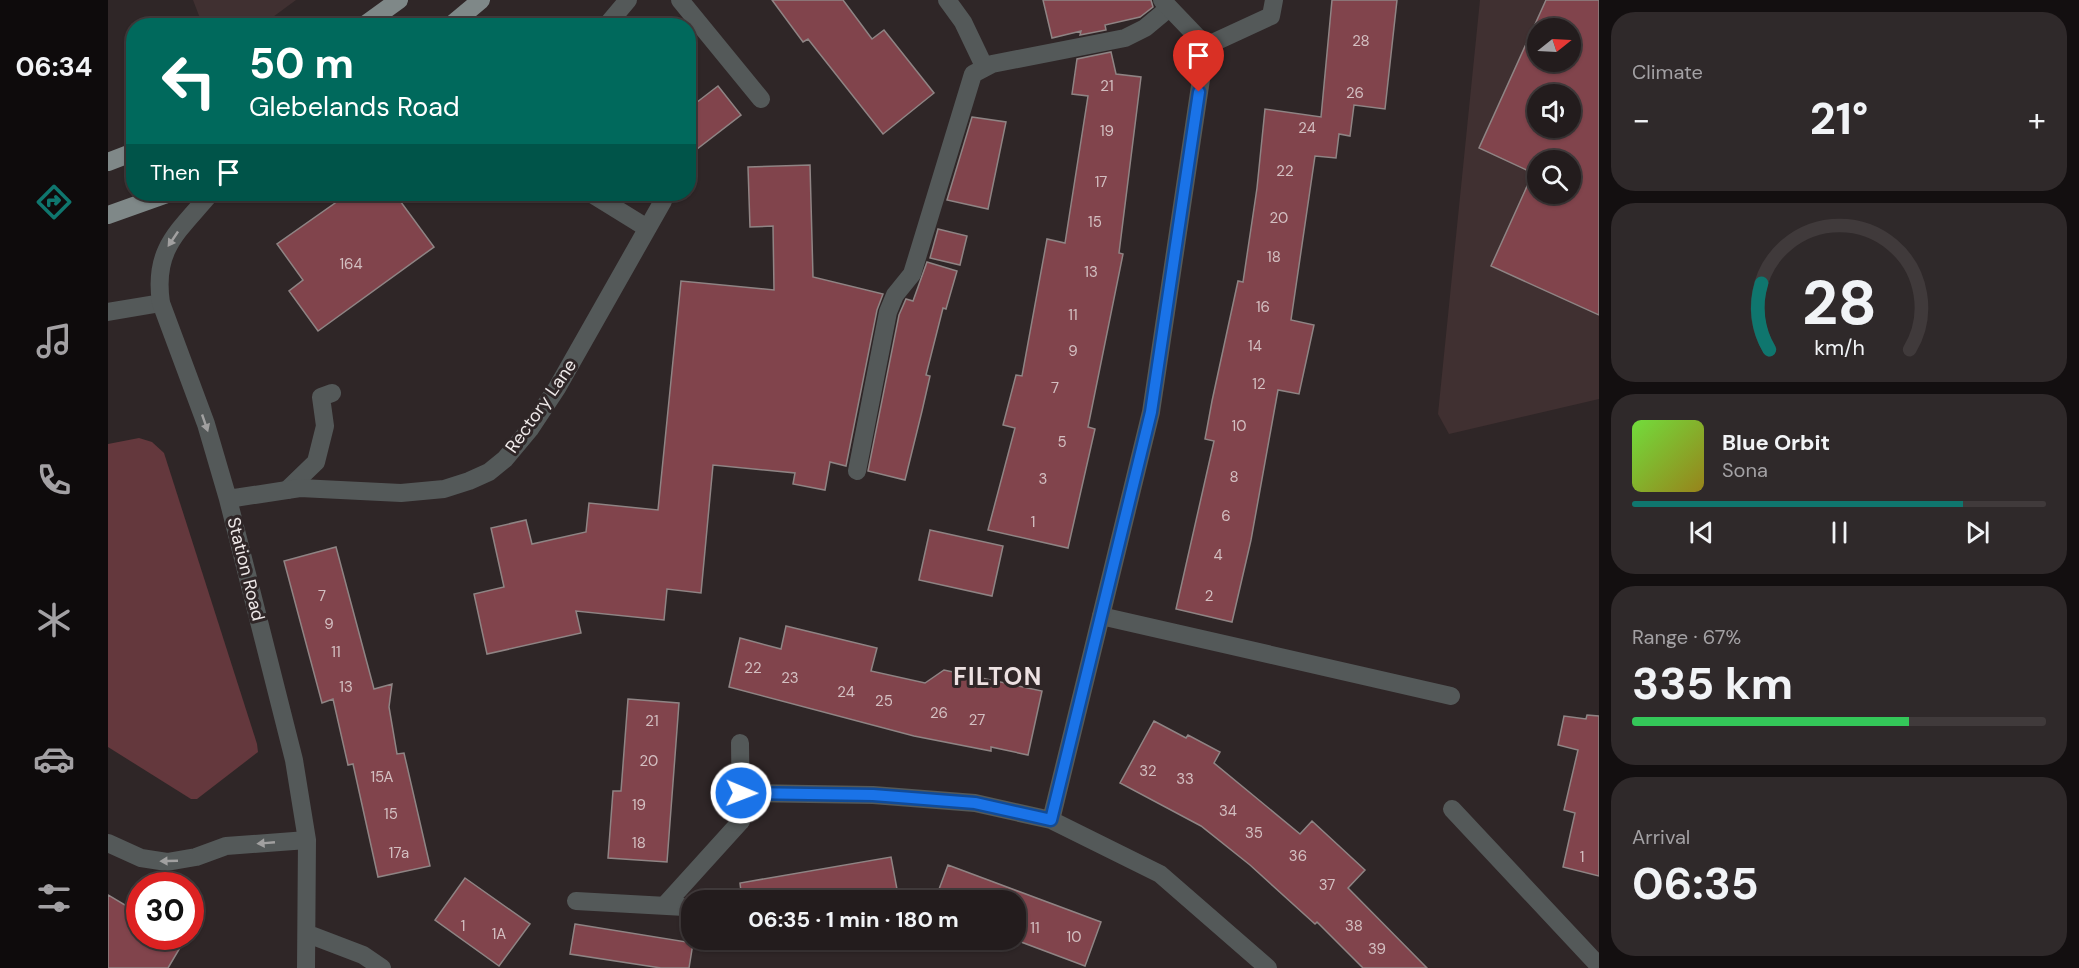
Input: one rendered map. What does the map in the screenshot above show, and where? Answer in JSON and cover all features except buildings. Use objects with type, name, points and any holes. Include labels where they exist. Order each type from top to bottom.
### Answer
[{"type":"main road","points":[[374,18],[399,0]]},
{"type":"main road","points":[[460,18],[481,0]]},
{"type":"main road","points":[[108,162],[126,155]]},
{"type":"main road","points":[[108,215],[147,201]]},
{"type":"street","points":[[613,18],[628,0]]},
{"type":"street","points":[[680,0],[695,18]]},
{"type":"street","points":[[946,0],[963,22],[984,66]]},
{"type":"street","points":[[1206,46],[1271,16],[1274,0]]},
{"type":"street","points":[[857,471],[891,304],[912,274],[969,82],[976,70],[984,66],[1125,38],[1145,28],[1165,4],[1206,46]]},
{"type":"street","points":[[696,20],[761,99]]},
{"type":"street","points":[[1051,820],[1151,412],[1206,46]]},
{"type":"street","name":"Station Road","points":[[204,201],[178,232],[163,257],[159,272],[161,303],[206,424],[228,499],[294,760],[307,840],[306,968]]},
{"type":"street","points":[[603,201],[647,228]]},
{"type":"street","name":"Rectory Lane","points":[[228,499],[287,490],[337,488],[401,493],[444,489],[489,472],[504,459],[530,429],[557,388],[663,201]]},
{"type":"street","points":[[108,312],[161,303]]},
{"type":"street","points":[[287,490],[316,462],[325,426],[321,398],[332,393]]},
{"type":"street","points":[[1101,616],[1451,696]]},
{"type":"street","points":[[664,906],[741,821],[740,743]]},
{"type":"street","points":[[741,793],[873,795],[975,803],[1051,820],[1160,874],[1268,968]]},
{"type":"street","points":[[1452,809],[1599,966]]},
{"type":"street","points":[[108,843],[141,858],[167,861],[183,860],[226,846],[307,840]]},
{"type":"street","points":[[576,901],[681,908]]},
{"type":"street","points":[[308,934],[363,955],[382,968]]},
{"type":"shaded area","points":[[193,0],[296,0],[272,18],[200,18]]},
{"type":"shaded area","points":[[1480,0],[1599,0],[1599,399],[1449,434],[1438,414]]},
{"type":"shaded area","points":[[139,438],[152,442],[164,453],[257,744],[258,752],[197,799],[191,799],[108,747],[108,444]]},
{"type":"district","name":"FILTON","points":[[998,676]]},
{"type":"route","points":[[741,793],[873,795],[975,803],[1051,820],[1151,412],[1199,92]]}]
